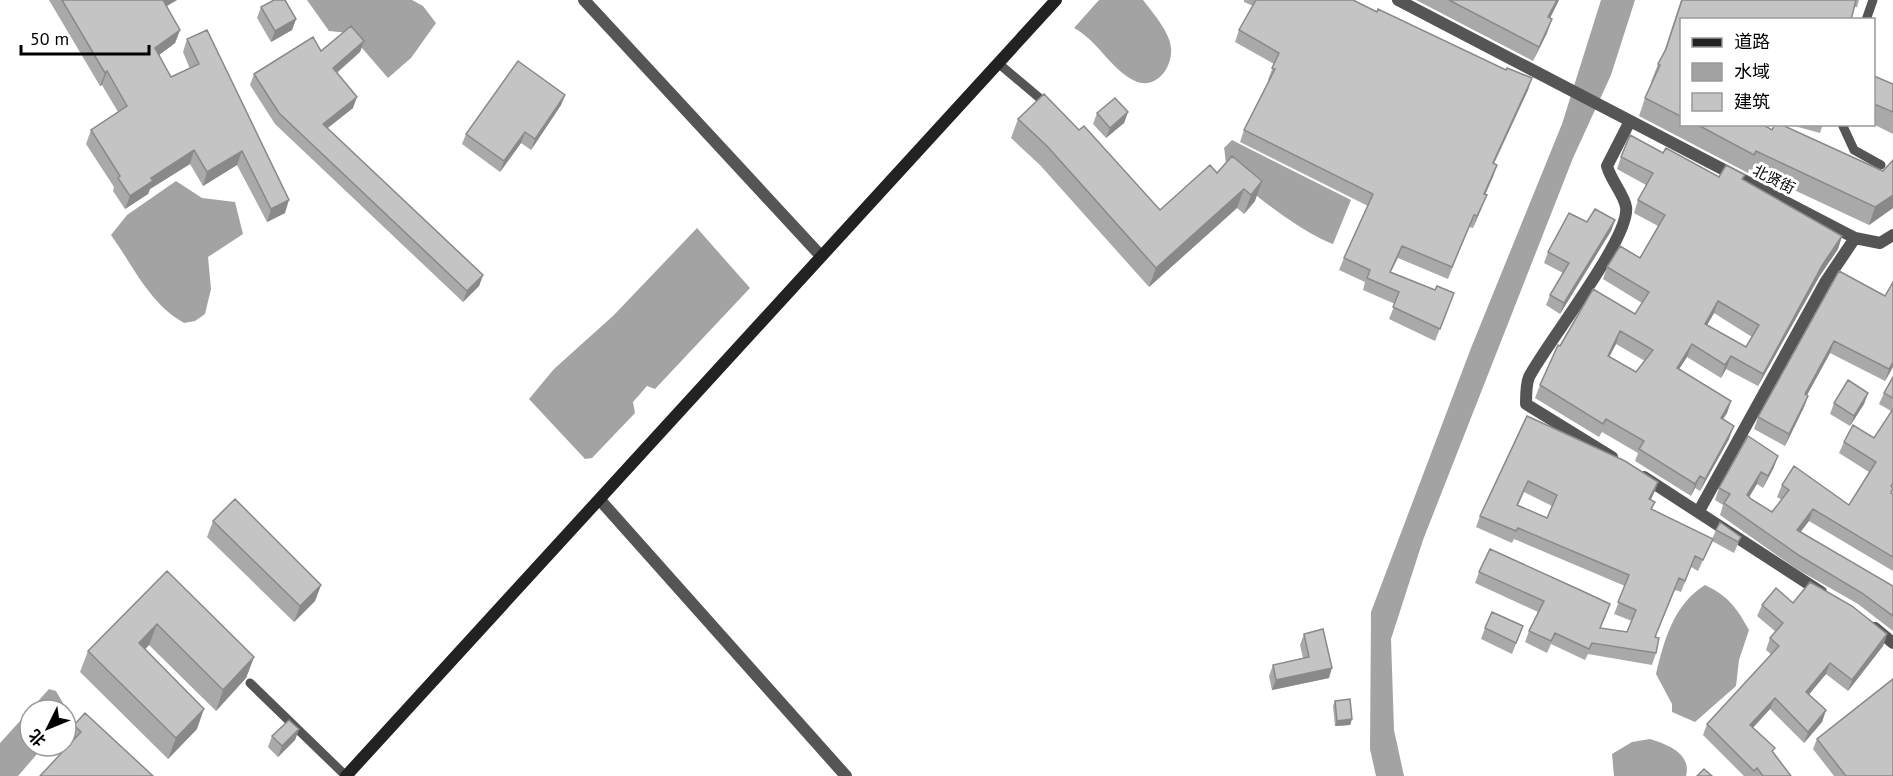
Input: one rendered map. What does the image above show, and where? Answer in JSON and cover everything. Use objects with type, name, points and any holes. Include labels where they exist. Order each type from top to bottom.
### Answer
[{"type":"main road","points":[[346,776],[1056,0]]},
{"type":"street","points":[[584,0],[820,256]]},
{"type":"street","name":"北贤街","points":[[1398,0],[1855,238],[1880,243],[1893,235]]},
{"type":"street","points":[[1630,121],[1608,166],[1610,178],[1626,206],[1626,220],[1596,274],[1528,379],[1526,404],[1699,511],[1791,575],[1832,599]]},
{"type":"street","points":[[1699,511],[1826,281],[1855,238]]},
{"type":"street","points":[[600,500],[846,776]]},
{"type":"street","points":[[1861,617],[1893,642]]},
{"type":"lane","points":[[1867,18],[1873,0]]},
{"type":"lane","points":[[998,63],[1054,111]]},
{"type":"lane","points":[[1843,126],[1854,150],[1881,165]]},
{"type":"lane","points":[[250,683],[346,776]]},
{"type":"water","points":[[307,0],[412,0],[423,6],[436,23],[411,58],[388,78],[349,33],[329,31]]},
{"type":"water","points":[[1099,0],[1143,0],[1160,22],[1170,42],[1171,56],[1161,76],[1148,83],[1133,80],[1074,28]]},
{"type":"water","points":[[1601,0],[1635,0],[1611,75],[1573,158],[1423,540],[1391,639],[1394,730],[1404,776],[1376,776],[1370,749],[1371,612],[1471,348],[1562,124]]},
{"type":"water","points":[[1232,140],[1351,200],[1333,244],[1291,221],[1243,184],[1226,162],[1224,148]]},
{"type":"water","points":[[176,181],[202,198],[235,202],[243,234],[208,257],[211,289],[205,314],[195,321],[184,323],[172,315],[152,295],[111,235],[127,215]]},
{"type":"water","points":[[697,228],[750,288],[655,389],[647,386],[633,402],[635,413],[592,458],[585,459],[529,399],[554,369],[614,315]]},
{"type":"water","points":[[1705,585],[1731,603],[1749,630],[1739,660],[1736,686],[1695,722],[1672,712],[1672,704],[1656,674],[1667,636],[1678,613],[1685,602]]},
{"type":"water","points":[[49,689],[56,691],[60,698],[41,698]]},
{"type":"water","points":[[18,723],[18,758],[34,758],[18,776],[0,776],[0,743]]},
{"type":"water","points":[[1650,739],[1670,747],[1681,756],[1687,768],[1686,776],[1614,776],[1612,754],[1632,742]]},
{"type":"building","points":[[62,0],[163,0],[180,30],[155,48],[171,77],[199,64],[187,39],[207,30],[289,200],[271,209],[242,151],[207,172],[194,150],[151,178],[153,181],[130,196],[91,130],[127,106]]},
{"type":"building","points":[[274,0],[285,0],[296,19],[275,31],[261,7]]},
{"type":"building","points":[[1256,0],[1353,0],[1377,12],[1378,9],[1506,70],[1507,68],[1532,78],[1493,163],[1497,165],[1484,194],[1487,195],[1477,216],[1474,215],[1452,267],[1402,246],[1390,272],[1435,290],[1437,286],[1454,293],[1440,329],[1393,307],[1399,292],[1367,278],[1370,270],[1344,258],[1373,194],[1244,130],[1275,69],[1272,68],[1279,53],[1239,30]]},
{"type":"building","points":[[1449,0],[1557,0],[1548,17],[1552,19],[1539,47]]},
{"type":"building","points":[[1682,0],[1856,0],[1852,18],[1680,18],[1680,116],[1645,98],[1666,49]]},
{"type":"building","points":[[351,26],[364,41],[333,68],[357,97],[323,124],[483,275],[467,291],[279,113],[254,74],[313,37],[321,51]]},
{"type":"building","points":[[518,61],[565,95],[535,139],[525,132],[504,161],[466,134]]},
{"type":"building","points":[[1875,76],[1893,84],[1893,112],[1875,104]]},
{"type":"building","points":[[1044,94],[1079,130],[1084,126],[1160,210],[1210,165],[1217,173],[1232,156],[1262,181],[1251,195],[1244,189],[1156,268],[1047,146],[1018,119]]},
{"type":"building","points":[[1115,98],[1128,112],[1110,128],[1097,113]]},
{"type":"building","points":[[1700,126],[1765,126],[1772,130],[1774,126],[1784,126],[1883,171],[1893,160],[1893,195],[1875,207],[1756,151],[1754,155]]},
{"type":"building","points":[[1630,135],[1663,153],[1666,148],[1719,177],[1726,165],[1745,175],[1742,179],[1842,236],[1823,264],[1763,374],[1731,356],[1725,365],[1692,344],[1677,368],[1731,401],[1721,418],[1734,426],[1705,479],[1700,476],[1695,484],[1639,449],[1644,441],[1606,419],[1603,424],[1540,385],[1558,345],[1560,346],[1593,289],[1635,314],[1649,292],[1607,267],[1620,246],[1640,258],[1665,215],[1638,200],[1653,173],[1621,157]],"holes":[[[1718,301],[1759,325],[1746,347],[1705,324]],[[1620,331],[1653,350],[1636,372],[1608,356]]]},
{"type":"building","points":[[1595,209],[1615,220],[1564,303],[1550,295],[1569,263],[1548,252],[1569,213],[1587,222]]},
{"type":"building","points":[[1839,271],[1885,296],[1893,282],[1893,362],[1889,369],[1834,341],[1805,394],[1808,396],[1789,434],[1758,417]]},
{"type":"building","points":[[1893,377],[1893,398],[1884,393]]},
{"type":"building","points":[[1848,380],[1868,393],[1854,416],[1834,403]]},
{"type":"building","points":[[1893,409],[1893,483],[1891,486],[1893,488],[1891,493],[1893,494],[1893,557],[1813,509],[1797,530],[1893,586],[1893,616],[1862,593],[1800,556],[1724,503],[1730,494],[1719,488],[1748,436],[1778,456],[1768,476],[1761,472],[1747,495],[1751,499],[1772,512],[1789,490],[1782,485],[1794,466],[1849,505],[1876,462],[1844,442],[1853,425],[1874,438]]},
{"type":"building","points":[[1527,416],[1625,461],[1658,482],[1649,499],[1655,502],[1651,509],[1713,539],[1703,560],[1695,556],[1685,581],[1679,578],[1655,637],[1659,638],[1656,653],[1592,643],[1589,649],[1555,633],[1551,641],[1529,631],[1544,601],[1479,572],[1490,549],[1610,604],[1600,628],[1627,632],[1636,610],[1618,602],[1629,575],[1518,528],[1516,531],[1480,516]],"holes":[[[1528,481],[1557,495],[1547,518],[1517,505]]]},
{"type":"building","points":[[235,499],[321,585],[300,606],[213,521]]},
{"type":"building","points":[[1720,522],[1741,537],[1738,542],[1716,530]]},
{"type":"building","points":[[167,571],[254,657],[223,690],[157,624],[139,643],[204,709],[176,738],[88,651]]},
{"type":"building","points":[[1810,582],[1852,606],[1887,634],[1852,680],[1830,663],[1806,692],[1826,710],[1808,732],[1775,698],[1750,725],[1775,748],[1772,751],[1791,776],[1763,776],[1757,768],[1754,771],[1707,724],[1779,646],[1770,638],[1783,623],[1762,605],[1776,588],[1793,603]]},
{"type":"building","points":[[1492,612],[1523,626],[1516,643],[1485,628]]},
{"type":"building","points":[[1323,629],[1332,668],[1276,680],[1273,665],[1309,657],[1304,634]]},
{"type":"building","points":[[1893,679],[1893,776],[1846,776],[1817,739]]},
{"type":"building","points":[[1350,699],[1352,719],[1337,721],[1335,701]]},
{"type":"building","points":[[85,713],[153,776],[40,776],[57,758],[78,758],[78,735],[81,732],[78,729],[78,721]]},
{"type":"building","points":[[289,720],[299,729],[282,746],[272,736]]},
{"type":"building","points":[[1704,769],[1712,776],[1697,776]]}]
